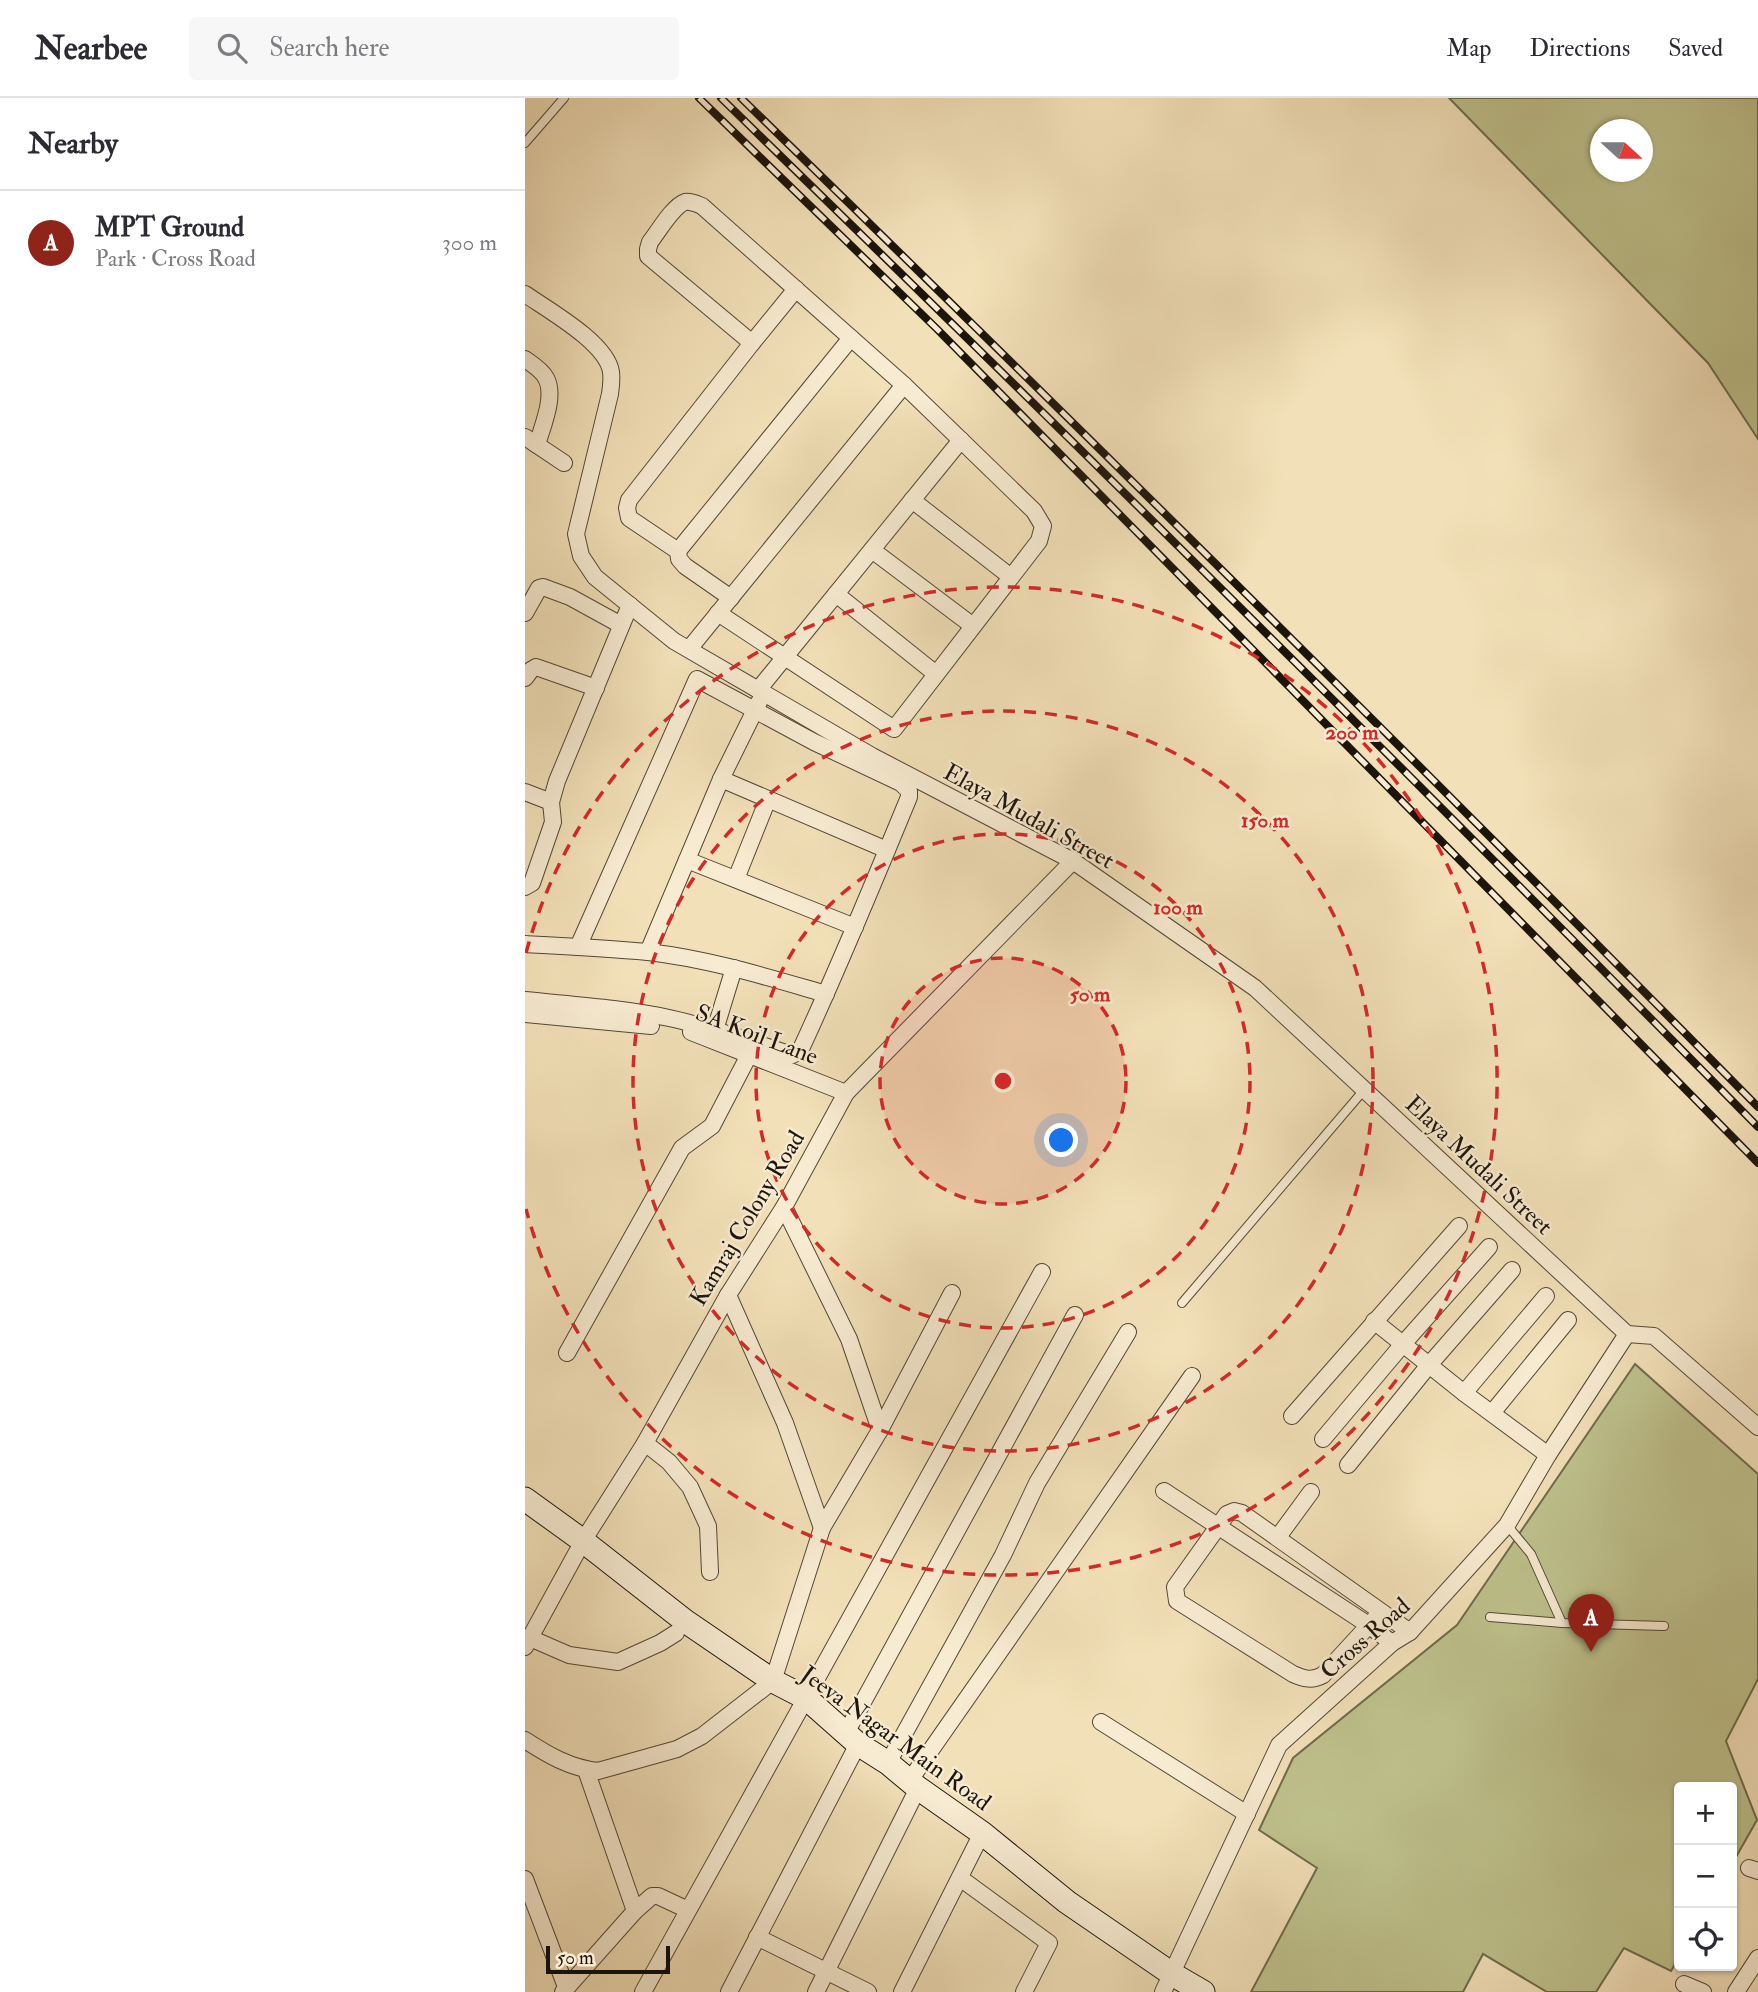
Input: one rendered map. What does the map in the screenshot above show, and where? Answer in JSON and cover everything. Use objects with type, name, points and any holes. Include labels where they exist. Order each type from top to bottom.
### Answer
[{"type":"street","points":[[718,613],[894,729],[1039,541],[1043,526],[1034,511],[904,386],[702,206],[686,202],[677,208],[650,242],[648,256],[752,343]]},
{"type":"street","points":[[731,598],[685,566],[678,551],[629,518],[627,508],[629,500],[796,289]]},
{"type":"street","name":"Elaya Mudali Street","points":[[525,295],[589,339],[606,359],[611,371],[610,394],[576,534],[581,556],[595,577],[674,641],[872,756],[1073,861],[1255,988],[1627,1334]]},
{"type":"street","points":[[678,551],[851,338]]},
{"type":"street","points":[[525,359],[546,377],[549,388],[548,407],[531,441],[564,463]]},
{"type":"street","points":[[689,649],[904,386]]},
{"type":"street","points":[[648,952],[722,779],[755,711],[760,691],[961,440]]},
{"type":"street","points":[[912,500],[1011,577]]},
{"type":"street","points":[[872,550],[973,626]]},
{"type":"street","points":[[525,613],[539,588],[543,587],[570,597],[621,625]]},
{"type":"street","points":[[836,594],[936,674]]},
{"type":"street","points":[[525,887],[531,883],[553,822],[551,802],[557,781],[630,605]]},
{"type":"street","points":[[527,671],[536,667],[596,688]]},
{"type":"street","points":[[525,1000],[667,1017],[792,1055],[797,1054],[855,927],[909,797],[909,791],[901,783],[854,762],[697,680],[578,947]]},
{"type":"street","points":[[722,779],[887,850]]},
{"type":"street","points":[[525,792],[551,802]]},
{"type":"street","points":[[736,879],[768,799]]},
{"type":"street","points":[[687,860],[855,927]]},
{"type":"street","name":"Kamraj Colony Road","points":[[528,1643],[583,1541],[645,1443],[728,1295],[784,1206],[846,1093],[1073,861]]},
{"type":"street","points":[[525,944],[648,952],[734,968],[826,994]]},
{"type":"street","points":[[715,1030],[734,968]]},
{"type":"street","name":"SA Koil Lane","points":[[525,1014],[680,1028],[846,1093]]},
{"type":"street","points":[[567,1353],[682,1149],[712,1126],[749,1055]]},
{"type":"street","points":[[784,1206],[849,1339],[880,1430]]},
{"type":"street","points":[[1292,1416],[1459,1226]]},
{"type":"street","points":[[1323,1439],[1489,1247]]},
{"type":"street","points":[[1348,1465],[1429,1365],[1512,1270]]},
{"type":"street","points":[[643,1992],[1042,1272]]},
{"type":"street","points":[[525,1740],[556,1760],[586,1770],[599,1771],[677,1749],[702,1736],[773,1681],[822,1528],[880,1430],[952,1293]]},
{"type":"street","points":[[728,1295],[785,1423],[822,1528]]},
{"type":"street","points":[[1464,1392],[1546,1296]]},
{"type":"street","points":[[729,1992],[852,1738],[1075,1315]]},
{"type":"street","points":[[1492,1413],[1569,1320]]},
{"type":"street","points":[[1374,1321],[1548,1455]]},
{"type":"street","points":[[888,1763],[1003,1555],[1037,1483],[1128,1332]]},
{"type":"street","points":[[1627,1334],[1654,1336],[1758,1427]]},
{"type":"street","name":"Cross Road","points":[[1168,1983],[1279,1745],[1392,1643],[1410,1632],[1507,1524],[1548,1455],[1627,1334]]},
{"type":"street","points":[[816,1992],[914,1784],[1192,1376]]},
{"type":"street","points":[[645,1443],[669,1462],[690,1487],[708,1526],[710,1572]]},
{"type":"street","points":[[1164,1491],[1392,1643]]},
{"type":"street","points":[[1278,1537],[1311,1492]]},
{"type":"street","name":"Jeeva Nagar Main Road","points":[[525,1499],[685,1621],[773,1681],[806,1698],[852,1738],[982,1833],[1168,1983],[1203,1992]]},
{"type":"street","points":[[1381,1612],[1323,1675],[1316,1679],[1304,1679],[1177,1601],[1175,1587],[1227,1514],[1234,1511],[1242,1513],[1278,1537],[1410,1632]]},
{"type":"street","points":[[528,1643],[569,1655],[618,1662],[660,1643],[675,1633]]},
{"type":"street","points":[[1101,1722],[1247,1814]]},
{"type":"street","points":[[586,1770],[635,1911]]},
{"type":"street","points":[[902,1992],[982,1833]]},
{"type":"street","points":[[960,1878],[1049,1943],[1024,1992]]},
{"type":"street","points":[[525,1879],[565,1990],[635,1911],[652,1896],[658,1896],[688,1910]]},
{"type":"street","points":[[757,1937],[868,1992]]},
{"type":"street","points":[[1737,1992],[1758,1958]]},
{"type":"street","points":[[1684,1984],[1703,1992]]},
{"type":"lane","points":[[525,143],[564,98]]},
{"type":"lane","points":[[1182,1303],[1365,1089]]},
{"type":"lane","points":[[1507,1524],[1531,1553],[1562,1623]]},
{"type":"lane","points":[[1490,1617],[1562,1623],[1664,1626]]},
{"type":"green space","points":[[1449,98],[1758,98],[1758,439],[1708,363]]},
{"type":"green space","points":[[1635,1364],[1758,1474],[1758,1679],[1726,1741],[1757,1820],[1737,1855],[1737,1782],[1674,1782],[1674,1966],[1671,1971],[1624,1948],[1596,1992],[1547,1992],[1483,1954],[1463,1992],[1251,1992],[1317,1868],[1259,1830],[1293,1758],[1457,1625]]},
{"type":"railway","points":[[699,98],[937,329],[1758,1163]]},
{"type":"railway","points":[[721,98],[1242,610],[1758,1127]]},
{"type":"railway","points":[[741,98],[1252,600],[1758,1107]]},
{"type":"place","name":"MPT Ground","points":[[1591,1652]]}]
